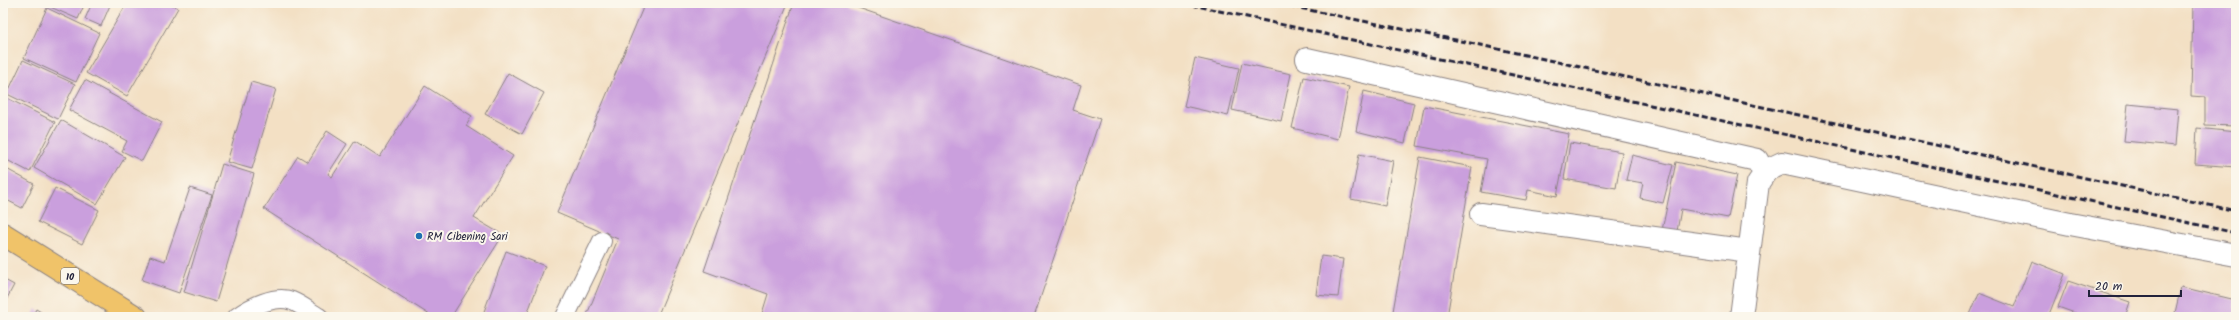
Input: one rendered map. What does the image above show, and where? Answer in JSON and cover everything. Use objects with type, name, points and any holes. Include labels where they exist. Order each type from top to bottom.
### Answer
[{"type":"highway","name":"10","points":[[3,234],[136,317]]},
{"type":"street","points":[[1307,59],[1757,160],[1764,173]]},
{"type":"street","points":[[1741,317],[1758,183],[1764,173],[1774,166],[1782,163],[2070,224],[2236,255]]},
{"type":"street","points":[[1481,214],[1749,251]]},
{"type":"lane","points":[[566,317],[602,241]]},
{"type":"lane","points":[[237,317],[248,309],[267,301],[291,300],[319,317]]},
{"type":"building","points":[[41,3],[85,3],[78,19]]},
{"type":"building","points":[[92,3],[111,3],[101,26],[85,19]]},
{"type":"building","points":[[127,3],[169,3],[178,8],[127,96],[86,73]]},
{"type":"building","points":[[645,3],[788,3],[657,317],[586,317],[618,239],[557,213]]},
{"type":"building","points":[[794,3],[844,3],[1081,85],[1073,110],[1100,119],[1034,317],[761,317],[768,294],[704,271]]},
{"type":"building","points":[[2193,3],[2236,3],[2236,126],[2205,125],[2205,97],[2191,96]]},
{"type":"building","points":[[47,8],[99,33],[76,82],[24,58]]},
{"type":"building","points":[[1195,58],[1239,68],[1228,116],[1184,106]]},
{"type":"building","points":[[23,60],[75,84],[58,119],[7,94]]},
{"type":"building","points":[[1242,63],[1291,74],[1281,121],[1232,110]]},
{"type":"building","points":[[508,73],[544,93],[522,134],[485,114]]},
{"type":"building","points":[[1304,77],[1349,87],[1338,139],[1292,128]]},
{"type":"building","points":[[85,80],[162,122],[142,161],[122,151],[127,141],[69,110]]},
{"type":"building","points":[[251,82],[276,89],[252,169],[227,162]]},
{"type":"building","points":[[425,86],[472,116],[466,126],[513,156],[474,218],[503,235],[451,317],[433,317],[264,209],[298,156],[308,162],[327,131],[347,144],[328,174],[332,177],[355,141],[380,157]]},
{"type":"building","points":[[1364,91],[1414,103],[1405,143],[1356,131]]},
{"type":"building","points":[[3,96],[55,122],[30,172],[3,158]]},
{"type":"building","points":[[2128,104],[2178,109],[2175,146],[2124,141]]},
{"type":"building","points":[[1424,106],[1569,134],[1557,196],[1528,190],[1526,200],[1481,192],[1487,159],[1417,146]]},
{"type":"building","points":[[61,120],[125,157],[97,204],[34,168]]},
{"type":"building","points":[[2197,128],[2236,132],[2236,167],[2195,164]]},
{"type":"building","points":[[1570,143],[1622,152],[1616,188],[1564,179]]},
{"type":"building","points":[[1359,154],[1393,161],[1385,206],[1351,199]]},
{"type":"building","points":[[1632,155],[1673,165],[1663,203],[1640,198],[1643,183],[1626,180]]},
{"type":"building","points":[[1420,157],[1472,167],[1447,317],[1392,317]]},
{"type":"building","points":[[1676,162],[1737,175],[1728,218],[1681,209],[1674,248],[1659,245]]},
{"type":"building","points":[[222,164],[254,174],[216,302],[184,292]]},
{"type":"building","points":[[3,167],[34,184],[22,208],[3,198]]},
{"type":"building","points":[[55,188],[99,210],[82,244],[38,222]]},
{"type":"building","points":[[190,188],[212,195],[179,293],[142,280],[150,256],[165,261]]},
{"type":"building","points":[[506,251],[545,266],[526,317],[482,317]]},
{"type":"building","points":[[1321,256],[1343,259],[1338,297],[1316,295]]},
{"type":"building","points":[[2032,261],[2065,274],[2048,317],[1969,317],[1979,293],[2014,307]]},
{"type":"building","points":[[3,279],[14,285],[3,306]]},
{"type":"building","points":[[2068,281],[2130,302],[2125,317],[2086,317],[2058,307]]},
{"type":"building","points":[[2181,287],[2236,300],[2235,317],[2174,317]]},
{"type":"building","points":[[36,309],[49,317],[32,317]]},
{"type":"railway","points":[[1183,3],[2236,233]]},
{"type":"railway","points":[[1275,3],[1480,45],[2236,211]]},
{"type":"place","name":"RM Cibening Sari","points":[[419,236]]}]
